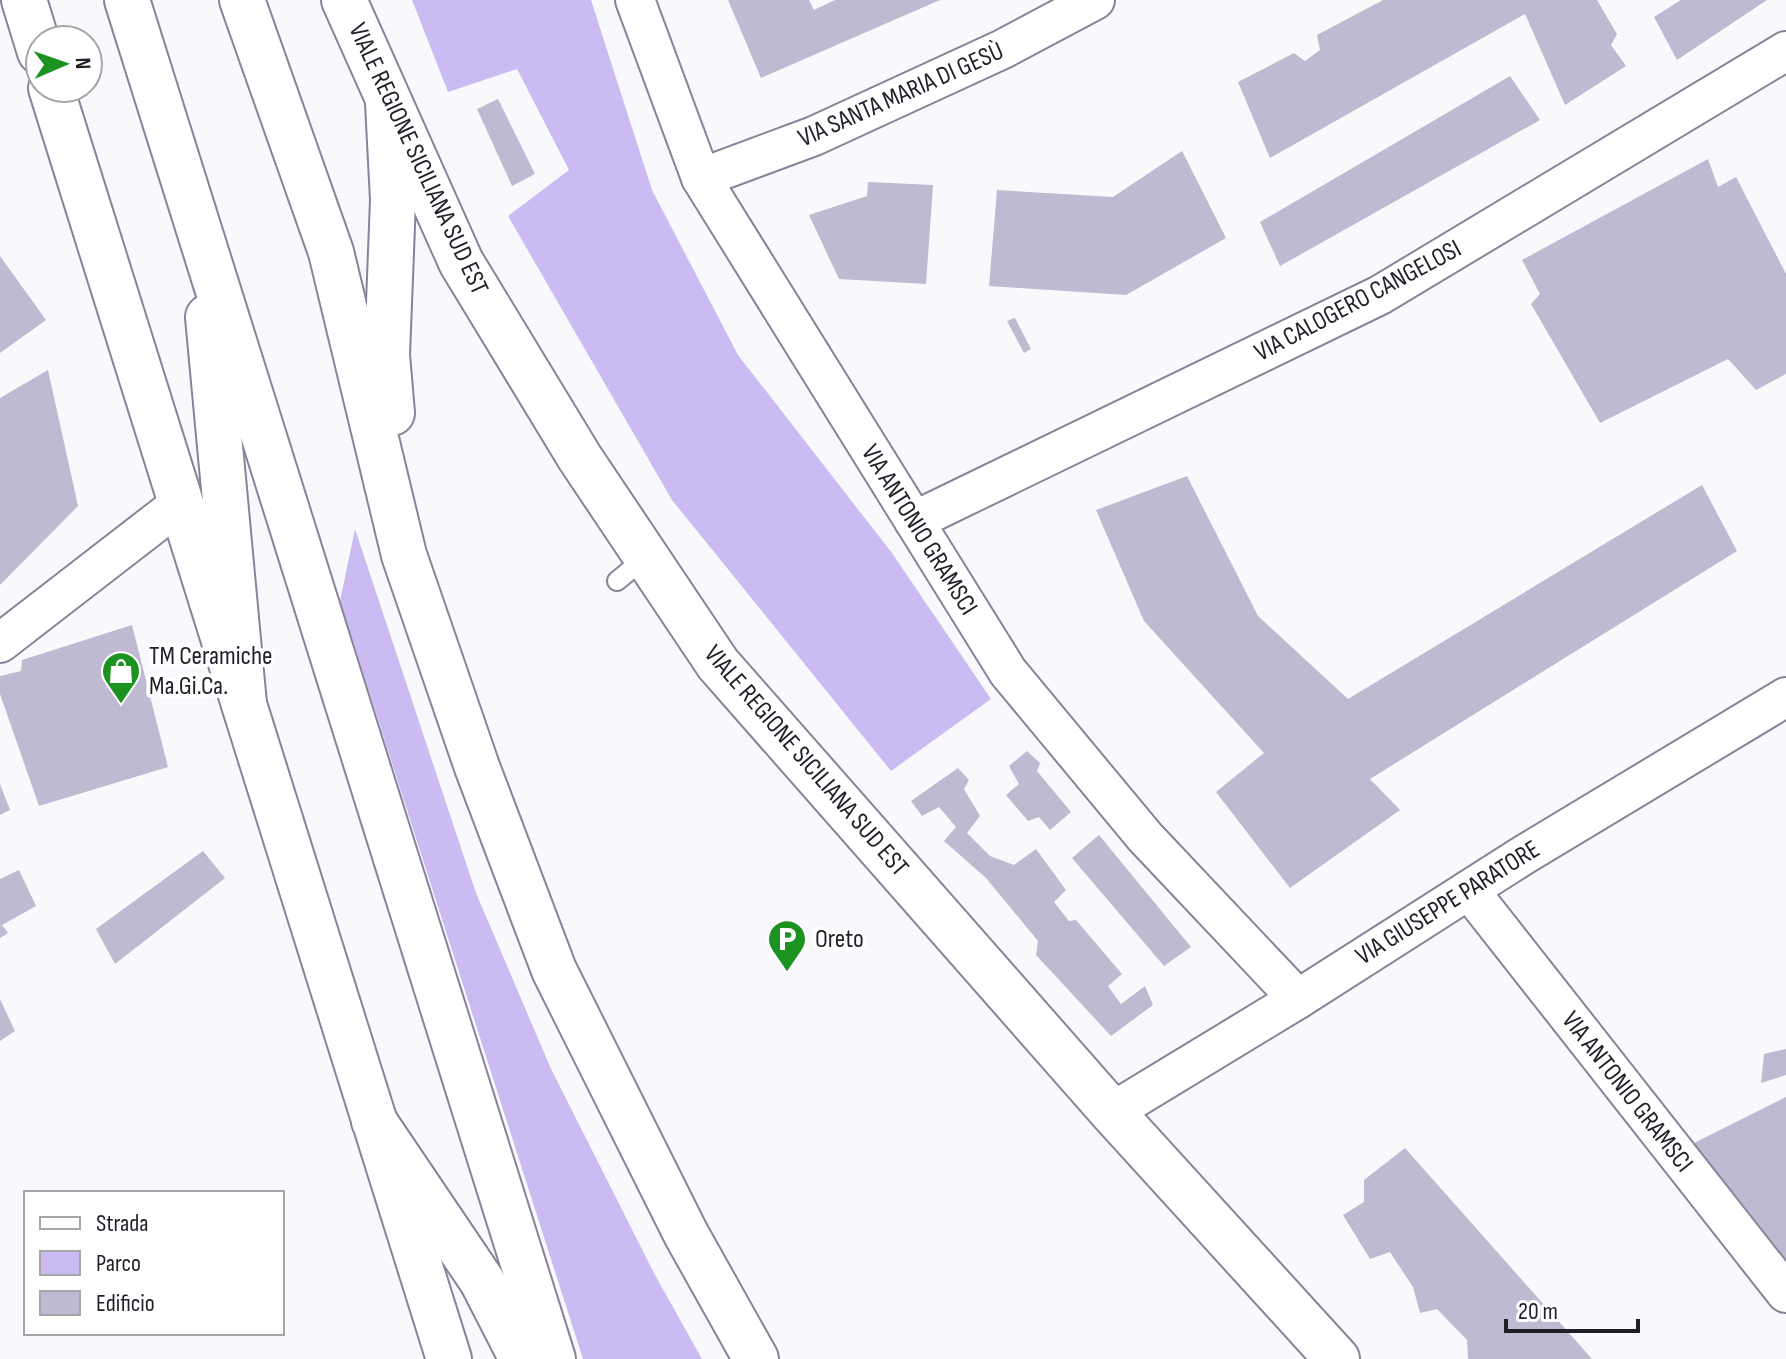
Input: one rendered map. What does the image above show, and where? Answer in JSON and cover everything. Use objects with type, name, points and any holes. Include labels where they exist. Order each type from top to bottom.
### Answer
[{"type":"main road","points":[[24,0],[31,24]]},
{"type":"main road","points":[[127,0],[553,1359]]},
{"type":"main road","points":[[242,0],[331,252],[404,555],[477,767],[554,970],[686,1234],[756,1359]]},
{"type":"main road","name":"VIALE REGIONE SICILIANA SUD EST","points":[[344,0],[461,262],[580,458],[632,569],[1112,1112],[1337,1359]]},
{"type":"main road","points":[[388,103],[393,200],[387,355],[404,555]]},
{"type":"main road","points":[[56,104],[449,1359]]},
{"type":"main road","points":[[200,231],[244,704]]},
{"type":"main road","points":[[374,1121],[482,1281],[522,1359]]},
{"type":"street","name":"VIA ANTONIO GRAMSCI","points":[[635,0],[701,178],[1008,672],[1145,837],[1298,999]]},
{"type":"street","name":"VIA SANTA MARIA DI GESÙ","points":[[701,178],[814,136],[1003,49],[1095,0]]},
{"type":"street","name":"VIA CALOGERO CANGELOSI","points":[[914,521],[1380,295],[1786,51]]},
{"type":"street","points":[[0,643],[181,503]]},
{"type":"street","name":"VIA GIUSEPPE PARATORE","points":[[1112,1112],[1786,697]]},
{"type":"street","name":"VIA ANTONIO GRAMSCI","points":[[1469,890],[1786,1293]]},
{"type":"green space","points":[[412,0],[591,0],[652,190],[738,355],[892,553],[991,699],[891,771],[672,500],[508,216],[569,170],[517,69],[448,92]]},
{"type":"green space","points":[[355,529],[476,893],[551,1069],[655,1275],[702,1359],[583,1359],[340,601]]},
{"type":"building","points":[[728,0],[809,0],[814,10],[835,0],[940,0],[761,78]]},
{"type":"building","points":[[1383,0],[1597,0],[1617,34],[1611,45],[1626,66],[1565,105],[1525,14],[1270,158],[1238,82],[1294,53],[1305,61],[1320,50],[1317,35]]},
{"type":"building","points":[[1681,0],[1767,0],[1677,60],[1654,17]]},
{"type":"building","points":[[1510,76],[1540,120],[1280,266],[1260,222]]},
{"type":"building","points":[[498,99],[535,174],[512,186],[477,109]]},
{"type":"building","points":[[1182,151],[1226,238],[1126,295],[989,286],[997,190],[1113,197]]},
{"type":"building","points":[[1708,159],[1718,187],[1736,177],[1786,274],[1786,374],[1756,390],[1728,359],[1600,423],[1531,304],[1540,294],[1522,260]]},
{"type":"building","points":[[868,182],[933,185],[926,284],[839,279],[809,215],[867,196]]},
{"type":"building","points":[[0,256],[46,320],[0,353]]},
{"type":"building","points":[[1015,318],[1031,349],[1024,353],[1007,321]]},
{"type":"building","points":[[48,370],[78,506],[0,585],[0,398]]},
{"type":"building","points":[[1187,476],[1258,616],[1348,699],[1702,485],[1737,551],[1370,779],[1400,810],[1290,888],[1216,792],[1264,753],[1144,621],[1096,510]]},
{"type":"building","points":[[132,625],[168,767],[39,806],[0,694],[0,676],[21,671],[22,660]]},
{"type":"building","points":[[1027,751],[1040,763],[1037,771],[1071,812],[1050,830],[1039,817],[1028,821],[1006,795],[1019,784],[1009,766]]},
{"type":"building","points":[[958,768],[969,780],[964,789],[980,816],[967,833],[990,856],[1014,865],[1036,849],[1066,890],[1054,902],[1069,921],[1076,920],[1122,974],[1108,986],[1121,1004],[1145,986],[1153,1005],[1111,1036],[1036,955],[1038,941],[986,878],[944,841],[956,827],[939,807],[922,816],[911,801]]},
{"type":"building","points":[[0,784],[10,810],[0,815]]},
{"type":"building","points":[[1099,835],[1191,947],[1164,966],[1072,858]]},
{"type":"building","points":[[203,851],[225,878],[115,964],[96,929]]},
{"type":"building","points":[[19,870],[36,906],[2,925],[8,933],[0,938],[0,879]]},
{"type":"building","points":[[0,999],[15,1031],[0,1041]]},
{"type":"building","points":[[1786,1049],[1786,1075],[1761,1083],[1764,1054]]},
{"type":"building","points":[[1786,1097],[1786,1259],[1694,1143]]},
{"type":"building","points":[[1405,1148],[1592,1359],[1468,1359],[1467,1340],[1437,1309],[1420,1313],[1413,1287],[1390,1252],[1370,1259],[1343,1215],[1364,1202],[1364,1180]]},
{"type":"place","name":"TM Ceramiche Ma.Gi.Ca.","points":[[121,705]]},
{"type":"place","name":"Oreto","points":[[787,973]]}]
